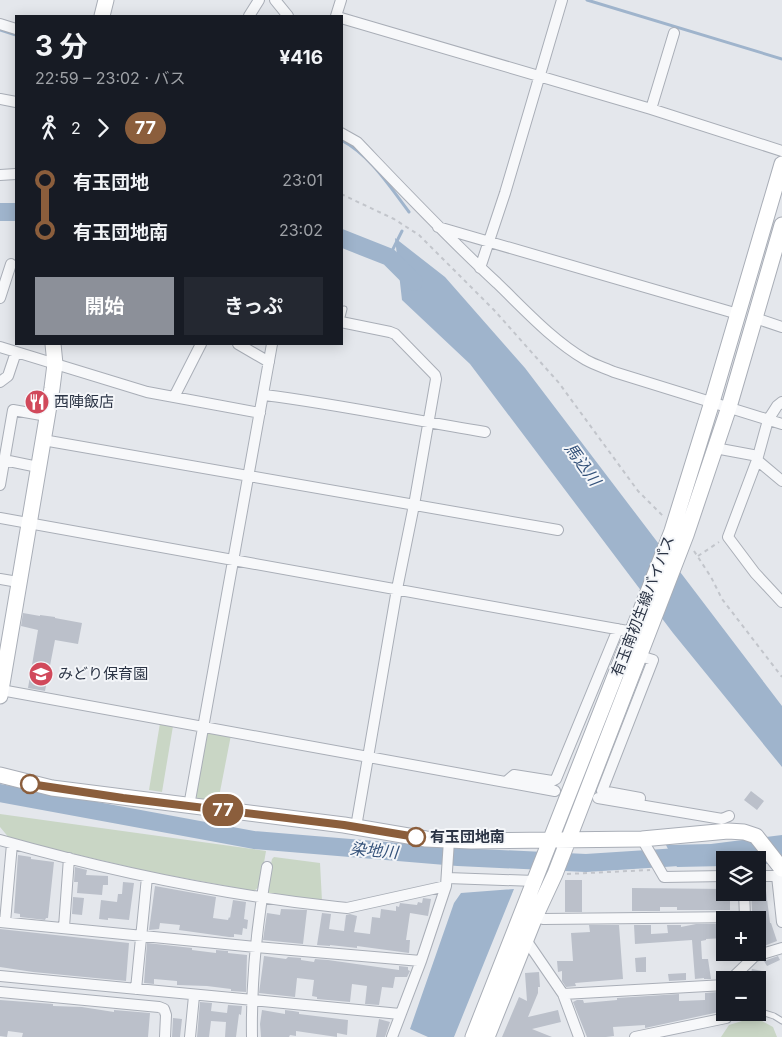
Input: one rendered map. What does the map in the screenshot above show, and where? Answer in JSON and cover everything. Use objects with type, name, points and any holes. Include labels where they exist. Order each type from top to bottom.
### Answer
[{"type":"street","points":[[102,15],[106,0]]},
{"type":"street","points":[[250,15],[259,0]]},
{"type":"street","points":[[275,0],[287,15]]},
{"type":"street","points":[[336,15],[341,0]]},
{"type":"street","points":[[480,268],[490,241],[562,0]]},
{"type":"street","points":[[343,19],[651,109],[782,151]]},
{"type":"street","points":[[0,24],[15,29]]},
{"type":"street","points":[[651,109],[674,33]]},
{"type":"street","points":[[0,99],[15,102]]},
{"type":"street","points":[[343,134],[358,142],[437,226],[480,268],[558,340],[587,361],[614,372],[782,424]]},
{"type":"street","name":"有玉南初生線バイパス","points":[[676,533],[712,402],[782,164]]},
{"type":"street","points":[[0,175],[15,174]]},
{"type":"street","name":"有玉南初生線バイパス","points":[[473,1037],[550,843],[640,628],[676,533],[715,448],[782,225]]},
{"type":"street","points":[[437,226],[738,314]]},
{"type":"street","points":[[0,298],[11,264]]},
{"type":"street","points":[[755,318],[782,327]]},
{"type":"street","points":[[343,322],[395,334],[435,375],[436,379],[356,827]]},
{"type":"street","points":[[53,345],[56,364],[18,582],[1,693],[203,727],[555,791]]},
{"type":"street","points":[[174,397],[200,345]]},
{"type":"street","points":[[240,345],[269,362]]},
{"type":"street","points":[[189,806],[272,345]]},
{"type":"street","points":[[0,347],[120,384],[174,397],[260,413]]},
{"type":"street","points":[[0,382],[8,376],[16,352]]},
{"type":"street","points":[[264,395],[318,401],[428,423],[485,432]]},
{"type":"street","points":[[782,402],[768,420],[758,458],[728,537],[755,573],[782,602]]},
{"type":"street","points":[[0,485],[13,410],[47,416]]},
{"type":"street","points":[[43,440],[558,530]]},
{"type":"street","points":[[715,448],[758,458],[782,480]]},
{"type":"street","points":[[4,460],[38,467]]},
{"type":"street","points":[[0,518],[618,629],[640,628]]},
{"type":"street","points":[[0,579],[18,582]]},
{"type":"street","name":"有玉南初生線バイパス","points":[[487,1037],[535,917],[558,874],[567,842],[640,656],[640,628]]},
{"type":"street","points":[[507,782],[514,775],[552,781],[556,779],[618,629]]},
{"type":"street","points":[[639,805],[640,798],[602,791],[653,660],[640,656]]},
{"type":"street","points":[[0,775],[52,788],[356,827],[449,841],[550,843],[642,839],[736,831],[751,833],[756,836],[781,872],[782,922]]},
{"type":"street","points":[[598,798],[722,819],[729,816]]},
{"type":"street","points":[[642,839],[664,877],[716,876]]},
{"type":"street","points":[[0,840],[147,877],[262,897],[348,908],[446,882],[536,878]]},
{"type":"street","points":[[392,1037],[446,882],[449,841]]},
{"type":"street","points":[[12,844],[2,922],[420,961]]},
{"type":"street","points":[[64,927],[69,858]]},
{"type":"street","points":[[252,1037],[251,1001],[267,867]]},
{"type":"street","points":[[766,875],[781,872]]},
{"type":"street","points":[[136,989],[147,877]]},
{"type":"street","points":[[535,917],[543,919],[745,918],[744,901]]},
{"type":"street","points":[[526,940],[563,994],[579,1037]]},
{"type":"street","points":[[739,971],[755,956],[782,948]]},
{"type":"street","points":[[0,976],[194,996],[400,1014]]},
{"type":"street","points":[[563,994],[716,986]]},
{"type":"street","points":[[0,992],[158,1007],[164,1009],[166,1015],[164,1037]]},
{"type":"street","points":[[190,1037],[194,996]]},
{"type":"street","points":[[635,1037],[716,1020]]},
{"type":"lane","points":[[343,313],[344,309]]},
{"type":"lane","points":[[766,1014],[782,1021]]},
{"type":"path","points":[[343,195],[394,219],[419,235],[494,310],[559,383],[638,491],[659,511],[676,533]]},
{"type":"path","points":[[728,537],[698,556],[722,599],[782,677]]},
{"type":"path","points":[[558,874],[660,870]]},
{"type":"green space","points":[[160,723],[173,726],[162,792],[149,790]]},
{"type":"green space","points":[[211,731],[231,735],[218,802],[197,800],[196,797],[207,733]]},
{"type":"green space","points":[[0,814],[266,851],[260,886],[254,891],[151,872],[10,839],[0,827]]},
{"type":"green space","points":[[274,857],[320,863],[322,901],[268,894],[266,888]]},
{"type":"green space","points":[[742,1021],[762,1021],[773,1027],[777,1037],[721,1037],[729,1025]]},
{"type":"water","points":[[395,238],[445,277],[525,368],[782,706],[782,767],[673,633],[470,364],[402,300]]},
{"type":"water","points":[[782,835],[782,862],[766,864],[766,851],[716,851],[716,866],[677,867],[666,845],[711,844]]},
{"type":"water","points":[[514,889],[454,1037],[428,1037],[410,1029],[454,903],[461,893]]},
{"type":"building","points":[[23,613],[82,623],[78,644],[55,640],[45,691],[28,688],[38,630],[21,626]]},
{"type":"building","points":[[751,791],[764,801],[757,810],[744,800]]},
{"type":"building","points":[[18,855],[54,862],[48,918],[45,920],[20,917],[20,914],[14,913]]},
{"type":"building","points":[[75,867],[87,870],[86,875],[108,876],[108,885],[103,885],[102,895],[77,893],[78,882],[74,882]]},
{"type":"building","points":[[565,880],[582,880],[582,912],[565,912]]},
{"type":"building","points":[[123,882],[134,883],[129,920],[99,919],[101,900],[117,902],[118,894],[122,894]]},
{"type":"building","points":[[155,886],[216,897],[213,918],[228,920],[233,900],[246,902],[244,919],[248,920],[247,929],[243,928],[242,935],[234,934],[234,937],[179,930],[180,925],[160,923],[159,929],[149,930]]},
{"type":"building","points":[[632,888],[716,889],[716,901],[730,901],[730,910],[677,910],[677,907],[660,907],[660,911],[632,911]]},
{"type":"building","points":[[766,891],[770,923],[777,941],[766,945],[766,911],[752,910],[752,901],[766,901]]},
{"type":"building","points":[[73,897],[84,898],[82,915],[72,914]]},
{"type":"building","points":[[423,898],[431,899],[428,916],[410,913],[406,940],[410,940],[409,953],[357,946],[357,948],[317,945],[322,913],[331,914],[329,929],[344,931],[346,915],[350,914],[357,916],[354,932],[370,934],[372,917],[380,918],[381,909],[396,911],[396,906],[399,907],[400,903],[417,905],[418,902],[422,903]]},
{"type":"building","points":[[281,909],[307,910],[303,944],[263,940],[267,913],[280,915]]},
{"type":"building","points":[[696,924],[716,924],[716,938],[701,941],[702,959],[708,959],[711,979],[695,979],[692,940],[635,944],[634,925],[651,925],[651,934],[668,933],[667,925],[681,925],[681,927]]},
{"type":"building","points":[[589,925],[619,925],[623,979],[575,983],[576,986],[566,987],[562,981],[562,971],[558,972],[557,961],[573,961],[571,933],[590,932]]},
{"type":"building","points":[[0,929],[129,943],[126,981],[0,967]]},
{"type":"building","points":[[147,943],[192,948],[192,950],[216,953],[216,950],[228,951],[228,953],[247,955],[246,992],[207,986],[177,985],[177,981],[154,979],[154,984],[144,983]]},
{"type":"building","points":[[264,956],[286,959],[288,957],[301,958],[301,960],[314,962],[315,959],[328,960],[399,970],[399,966],[408,967],[410,971],[407,977],[395,977],[393,988],[382,987],[379,1005],[365,1004],[367,986],[352,984],[350,1002],[317,999],[317,997],[312,996],[314,980],[297,978],[295,997],[259,993]]},
{"type":"building","points":[[778,956],[780,960],[767,966],[764,961]]},
{"type":"building","points":[[646,957],[646,972],[636,972],[635,958]]},
{"type":"building","points":[[539,972],[540,987],[538,987],[538,993],[528,1017],[558,1010],[561,1022],[532,1029],[552,1037],[502,1037],[519,997],[527,1001],[525,973]]},
{"type":"building","points":[[686,973],[686,980],[669,981],[668,974]]},
{"type":"building","points":[[716,992],[716,1013],[645,1028],[645,1025],[613,1027],[614,1036],[606,1037],[587,1037],[573,1002],[583,1000],[584,1003],[617,1000],[617,998],[679,994],[679,1001],[705,1000],[705,993]]},
{"type":"building","points":[[0,1000],[82,1007],[114,1012],[114,1010],[150,1013],[148,1037],[22,1037],[23,1033],[8,1031],[7,1037],[0,1036]]},
{"type":"building","points":[[200,1002],[212,1003],[211,1011],[227,1013],[228,1005],[242,1006],[236,1037],[225,1037],[226,1022],[211,1021],[209,1037],[197,1037]]},
{"type":"building","points":[[262,1010],[285,1014],[285,1010],[299,1012],[299,1014],[348,1020],[347,1035],[337,1033],[337,1037],[296,1031],[296,1036],[261,1037]]},
{"type":"building","points":[[173,1018],[182,1019],[180,1037],[172,1037]]},
{"type":"building","points":[[379,1019],[390,1022],[385,1037],[376,1037]]},
{"type":"waterway","points":[[587,0],[782,59]]},
{"type":"waterway","points":[[0,30],[15,35]]},
{"type":"waterway","points":[[343,141],[370,163],[409,212]]},
{"type":"waterway","name":"馬込川","points":[[0,212],[15,212]]},
{"type":"waterway","points":[[389,257],[402,231]]},
{"type":"waterway","name":"馬込川","points":[[343,239],[389,257],[414,282]]},
{"type":"waterway","name":"染地川","points":[[0,793],[254,840],[458,857],[586,863],[694,856]]},
{"type":"bus line","name":"77","points":[[30,784],[123,798],[344,825],[416,837]]},
{"type":"place","name":"西陣飯店","points":[[37,402]]},
{"type":"place","name":"みどり保育園","points":[[41,674]]},
{"type":"place","name":"有玉団地南","points":[[416,837]]}]
